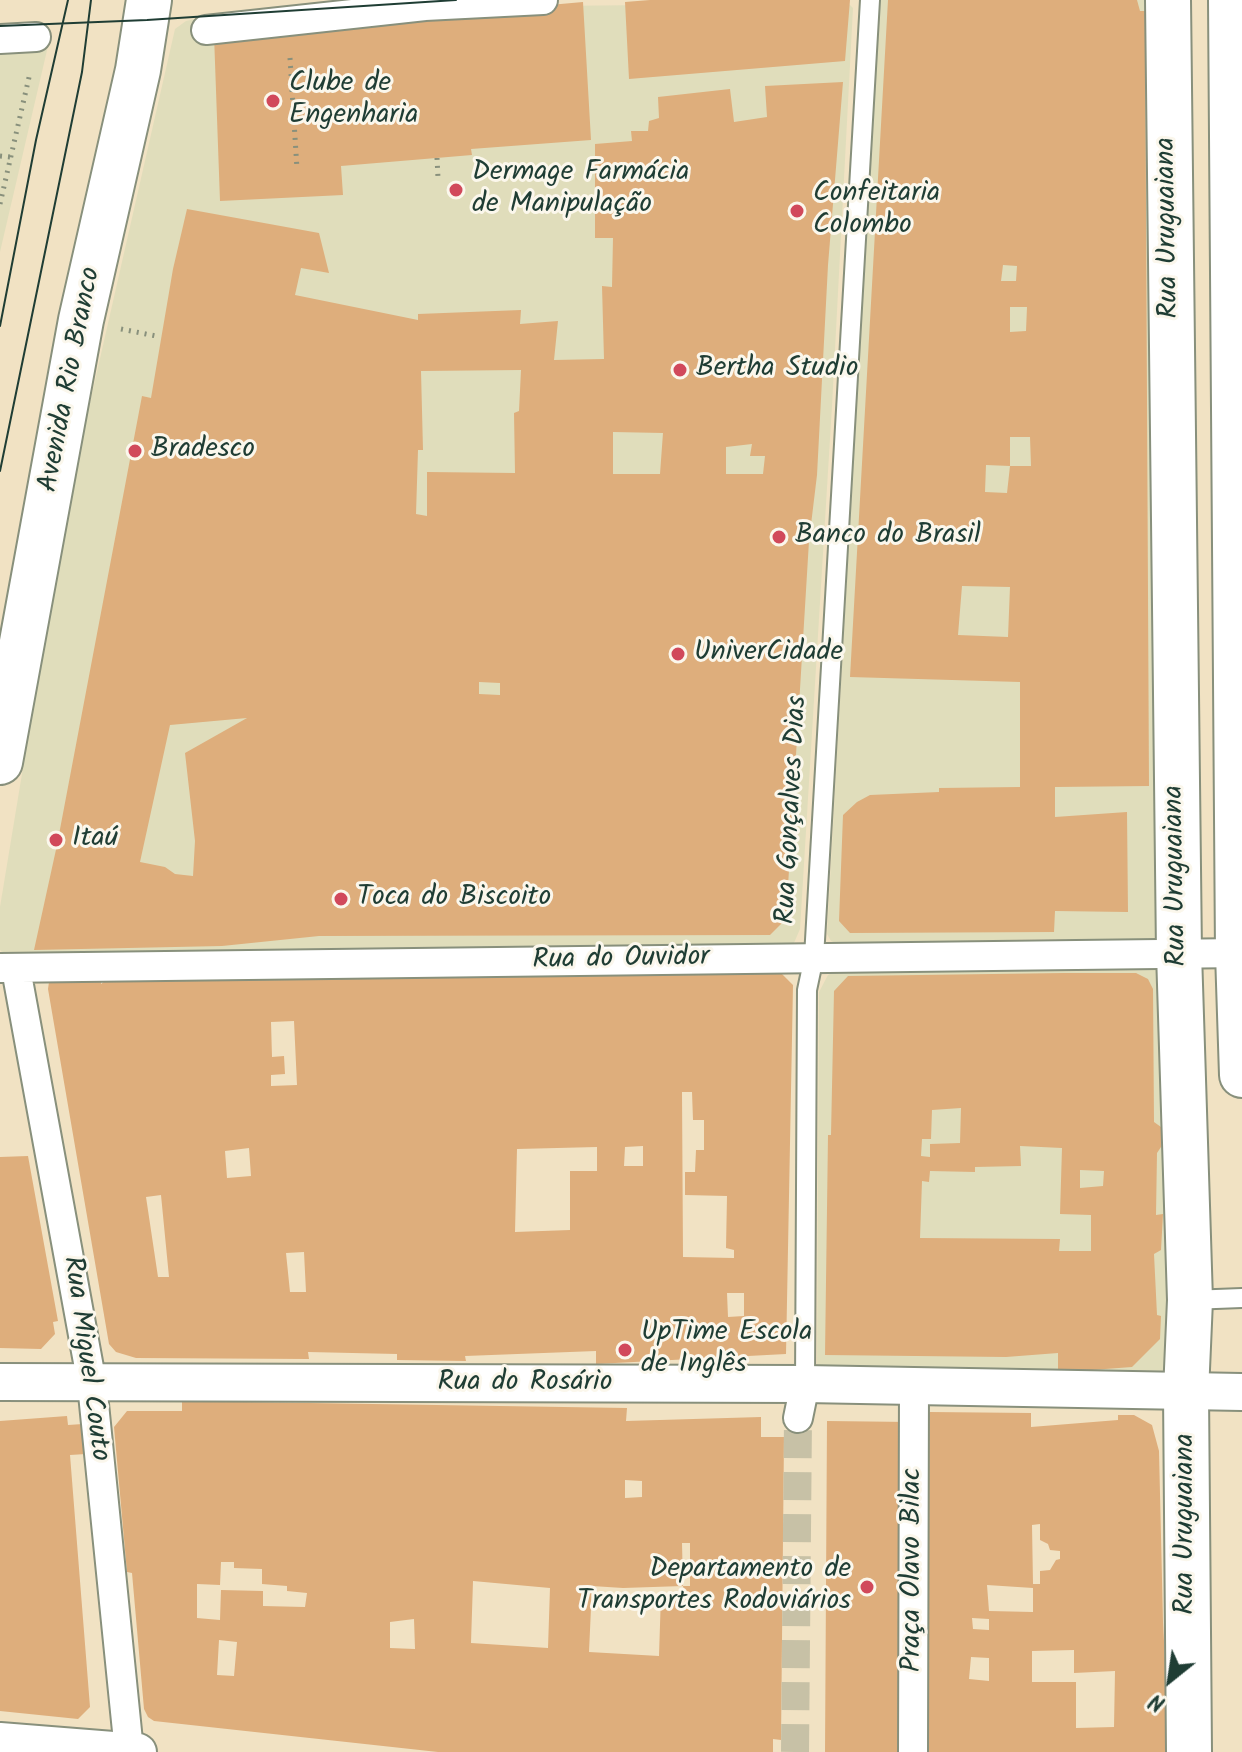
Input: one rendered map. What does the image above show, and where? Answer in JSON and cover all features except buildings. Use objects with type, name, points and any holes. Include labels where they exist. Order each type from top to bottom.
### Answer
[{"type":"street","name":"Avenida Rio Branco","points":[[0,762],[81,320],[138,70],[149,0]]},
{"type":"street","points":[[206,30],[425,6],[543,0]]},
{"type":"street","name":"Rua Uruguaiana","points":[[1168,0],[1179,953],[1190,1300],[1186,1392],[1189,1752]]},
{"type":"street","points":[[1231,0],[1242,1075]]},
{"type":"street","points":[[0,39],[36,37]]},
{"type":"street","name":"Rua do Ouvidor","points":[[8,969],[1240,953]]},
{"type":"street","name":"Rua Miguel Couto","points":[[8,969],[92,1384],[132,1752]]},
{"type":"street","name":"Rua do Rosário","points":[[0,1382],[802,1401],[914,1387],[1242,1392]]},
{"type":"street","name":"Praça Olavo Bilac","points":[[913,1752],[914,1387]]},
{"type":"street","points":[[0,1741],[132,1752]]},
{"type":"lane","name":"Rua Gonçalves Dias","points":[[802,1401],[807,990],[814,957],[870,0]]},
{"type":"lane","points":[[1190,1300],[1242,1298]]},
{"type":"path","points":[[288,19],[297,169]]},
{"type":"path","points":[[0,204],[36,37]]},
{"type":"path","points":[[0,156],[10,157]]},
{"type":"path","points":[[437,158],[438,178]]},
{"type":"shaded area","points":[[879,0],[1155,0],[1168,933],[1156,942],[1047,939],[839,944],[831,941],[827,934]]},
{"type":"shaded area","points":[[848,3],[853,8],[832,406],[800,929],[794,943],[786,947],[5,955],[0,950],[0,907],[54,580],[81,442],[175,29],[186,21],[199,18],[282,18],[550,6]]},
{"type":"shaded area","points":[[0,29],[42,37],[48,46],[0,252]]},
{"type":"shaded area","points":[[1161,968],[1172,1374],[817,1372],[819,992],[828,975],[837,970]]},
{"type":"tunnel","points":[[795,1752],[798,1418]]},
{"type":"tram line","points":[[0,326],[36,140],[68,0]]},
{"type":"tram line","points":[[0,471],[82,72],[91,0]]},
{"type":"tram line","points":[[0,26],[456,0]]},
{"type":"place","name":"Clube de Engenharia","points":[[273,101]]},
{"type":"place","name":"Dermage Farmácia de Manipulação","points":[[456,190]]},
{"type":"place","name":"Confeitaria Colombo","points":[[797,211]]},
{"type":"place","name":"Bertha Studio","points":[[680,370]]},
{"type":"place","name":"Bradesco","points":[[135,451]]},
{"type":"place","name":"Banco do Brasil","points":[[779,537]]},
{"type":"place","name":"UniverCidade","points":[[678,654]]},
{"type":"place","name":"Itaú","points":[[56,840]]},
{"type":"place","name":"Toca do Biscoito","points":[[341,899]]},
{"type":"place","name":"UpTime Escola de Inglês","points":[[625,1350]]},
{"type":"place","name":"Departamento de Transportes Rodoviários","points":[[867,1587]]}]
